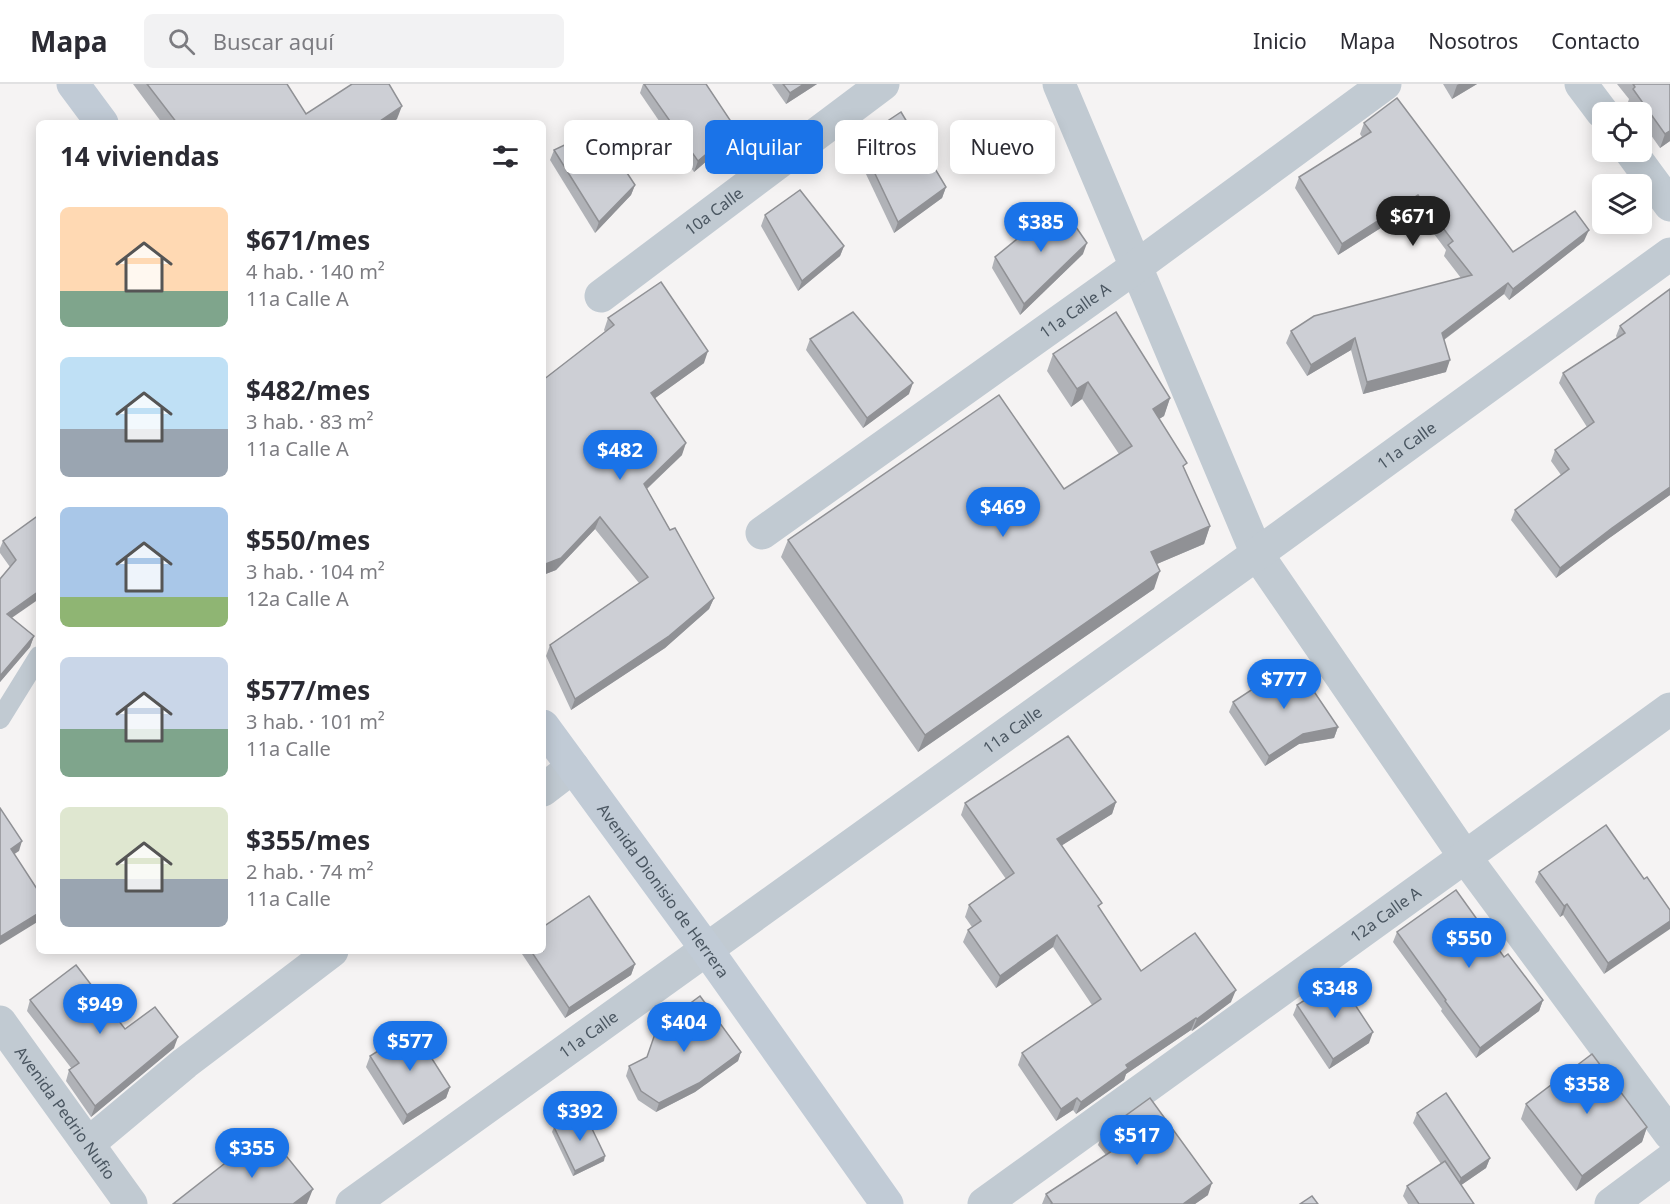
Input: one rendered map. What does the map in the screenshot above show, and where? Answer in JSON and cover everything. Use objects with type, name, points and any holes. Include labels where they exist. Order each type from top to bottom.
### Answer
[{"type":"street","points":[[73,84],[100,120]]},
{"type":"street","name":"10a Calle","points":[[601,296],[883,84]]},
{"type":"street","points":[[1059,84],[1257,554],[1465,857],[1670,1134]]},
{"type":"street","name":"11a Calle A","points":[[762,533],[1137,266],[1385,84]]},
{"type":"street","points":[[1581,84],[1594,102]]},
{"type":"street","points":[[1638,162],[1670,205]]},
{"type":"street","name":"11a Calle","points":[[352,1204],[1257,554],[1670,254]]},
{"type":"street","name":"12a Calle A","points":[[984,1204],[1670,709]]},
{"type":"street","name":"Avenida Dionisio de Herrera","points":[[546,730],[707,950],[887,1204]]},
{"type":"street","points":[[546,788],[573,767]]},
{"type":"street","points":[[88,1144],[185,1063],[328,954]]},
{"type":"street","name":"Avenida Pedrio Nufio","points":[[0,1022],[131,1204]]},
{"type":"street","points":[[1611,1204],[1670,1160]]},
{"type":"lane","points":[[0,719],[36,661]]},
{"type":"building","points":[[147,84],[287,84],[306,114],[352,84],[389,84],[402,106],[381,120],[175,120]]},
{"type":"building","points":[[644,84],[706,84],[730,120],[705,120],[705,155],[698,161],[693,154],[693,120],[669,120]]},
{"type":"building","points":[[783,84],[804,84],[790,93]]},
{"type":"building","points":[[1633,84],[1670,84],[1670,131],[1665,134],[1652,116],[1652,102],[1642,102],[1633,89],[1635,87]]},
{"type":"building","points":[[1397,98],[1513,252],[1575,211],[1589,230],[1513,289],[1508,283],[1442,333],[1450,360],[1367,382],[1355,338],[1311,365],[1291,331],[1314,316],[1472,275],[1448,245],[1453,241],[1418,195],[1342,244],[1299,177],[1371,132],[1364,123]]},
{"type":"building","points":[[901,112],[906,120],[889,120]]},
{"type":"building","points":[[564,145],[564,166],[554,150]]},
{"type":"building","points":[[569,174],[628,174],[635,185],[599,222]]},
{"type":"building","points":[[875,174],[938,174],[946,187],[898,222]]},
{"type":"building","points":[[800,190],[844,246],[802,281],[765,215]]},
{"type":"building","points":[[1060,204],[1087,243],[1024,304],[995,257]]},
{"type":"building","points":[[661,282],[708,351],[651,393],[686,443],[644,484],[670,530],[675,528],[714,598],[669,636],[575,699],[550,645],[648,577],[600,517],[561,558],[546,564],[546,378],[614,325],[608,318]]},
{"type":"building","points":[[1670,289],[1670,487],[1560,568],[1515,510],[1569,469],[1555,450],[1594,422],[1563,373],[1625,333],[1620,326]]},
{"type":"building","points":[[853,312],[913,383],[867,418],[810,339]]},
{"type":"building","points":[[1116,312],[1170,398],[1153,409],[1187,463],[1183,466],[1210,526],[1151,552],[1160,571],[925,735],[788,540],[999,395],[1064,489],[1132,446],[1088,382],[1077,389],[1053,354]]},
{"type":"building","points":[[36,517],[36,593],[7,614],[34,636],[0,676],[0,579],[16,560],[3,541]]},
{"type":"building","points":[[1294,662],[1338,727],[1303,734],[1269,756],[1233,702]]},
{"type":"building","points":[[1068,736],[1116,802],[1057,839],[1102,903],[1098,906],[1141,971],[1195,933],[1236,990],[1197,1019],[1126,1065],[1128,1068],[1081,1102],[1077,1098],[1061,1109],[1022,1053],[1101,999],[1057,935],[1000,976],[968,930],[981,921],[969,905],[1014,873],[965,803]]},
{"type":"building","points":[[0,808],[22,841],[11,849],[36,887],[36,915],[0,937]]},
{"type":"building","points":[[1606,825],[1644,879],[1647,877],[1670,910],[1670,921],[1608,963],[1567,904],[1564,906],[1539,872]]},
{"type":"building","points":[[1456,890],[1504,957],[1508,954],[1543,1000],[1480,1048],[1397,932]]},
{"type":"building","points":[[589,896],[635,964],[569,1008],[533,954],[546,954],[546,925]]},
{"type":"building","points":[[76,965],[125,1029],[155,1007],[178,1037],[95,1106],[69,1070],[79,1063],[30,1000]]},
{"type":"building","points":[[1338,979],[1373,1032],[1333,1059],[1297,1005]]},
{"type":"building","points":[[700,996],[741,1052],[699,1083],[659,1103],[641,1091],[629,1066],[647,1057],[657,1028]]},
{"type":"building","points":[[413,1029],[450,1087],[407,1115],[370,1056]]},
{"type":"building","points":[[1592,1054],[1647,1127],[1582,1176],[1526,1104]]},
{"type":"building","points":[[1446,1093],[1490,1158],[1461,1178],[1417,1113]]},
{"type":"building","points":[[1150,1098],[1212,1183],[1183,1204],[1051,1204],[1046,1194],[1115,1149],[1103,1132]]},
{"type":"building","points":[[584,1112],[605,1156],[575,1171],[554,1127]]},
{"type":"building","points":[[266,1131],[313,1189],[293,1204],[173,1204]]},
{"type":"building","points":[[1445,1161],[1474,1204],[1419,1204],[1407,1186]]},
{"type":"building","points":[[1312,1196],[1318,1204],[1300,1204]]}]
